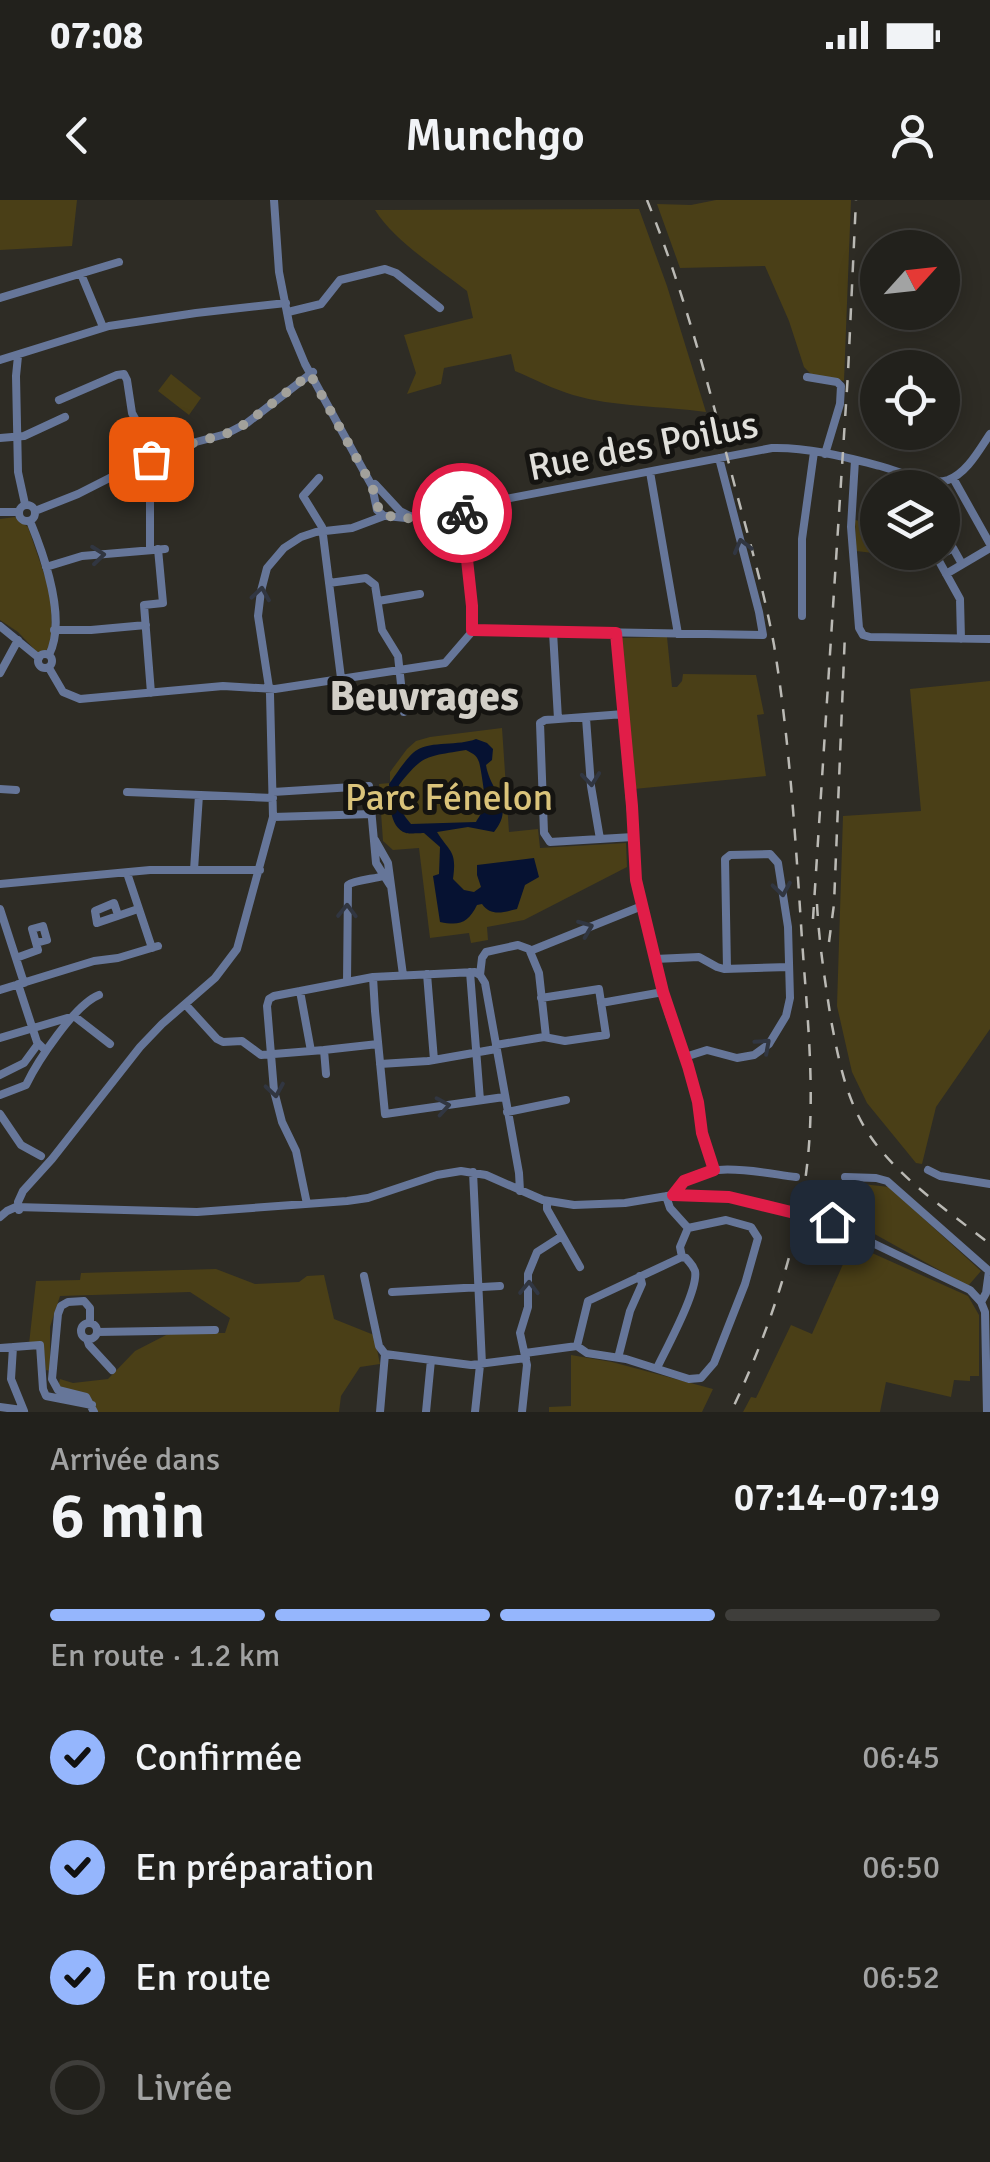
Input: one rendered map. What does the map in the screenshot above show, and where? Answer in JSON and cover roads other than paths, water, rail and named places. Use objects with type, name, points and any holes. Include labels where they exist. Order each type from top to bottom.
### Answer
[{"type":"street","points":[[274,200],[278,264],[300,349],[372,486],[378,512],[385,516]]},
{"type":"street","points":[[0,298],[119,262]]},
{"type":"street","points":[[0,360],[103,327],[191,313],[321,304],[340,280],[384,269],[396,272],[440,308]]},
{"type":"street","points":[[80,274],[103,327]]},
{"type":"street","points":[[18,356],[18,474],[22,519],[30,520]]},
{"type":"street","points":[[35,511],[120,474],[159,462],[193,443],[226,434],[312,373]]},
{"type":"street","points":[[59,400],[117,374],[125,376],[147,466],[156,481],[150,499],[163,603],[144,605],[152,693]]},
{"type":"street","points":[[806,377],[841,386],[840,404],[825,454]]},
{"type":"street","points":[[0,438],[26,435],[65,417]]},
{"type":"street","points":[[960,472],[990,434]]},
{"type":"street","points":[[348,439],[375,484],[404,514],[412,517]]},
{"type":"street","name":"Rue des Poilus","points":[[385,516],[412,517],[775,448],[825,454],[891,470]]},
{"type":"street","points":[[802,616],[802,539],[814,452]]},
{"type":"street","points":[[472,630],[762,635],[719,458]]},
{"type":"street","points":[[856,460],[851,526],[860,632],[870,638],[990,639]]},
{"type":"street","points":[[650,472],[678,634]]},
{"type":"street","points":[[319,478],[303,496],[320,522],[342,678]]},
{"type":"street","points":[[946,574],[990,546],[960,490]]},
{"type":"street","points":[[359,526],[380,500],[391,501]]},
{"type":"street","points":[[23,1209],[20,1196],[144,1042],[234,956],[273,817],[270,689],[259,626],[265,573],[290,543],[305,535],[359,526],[385,516],[393,512],[391,501]]},
{"type":"street","points":[[0,512],[32,506],[35,511],[30,520]]},
{"type":"street","points":[[39,658],[49,655],[53,661],[50,668],[61,690],[75,699],[226,686],[270,689],[447,662],[472,630],[461,508]]},
{"type":"street","points":[[978,522],[988,516]]},
{"type":"street","points":[[30,520],[54,598],[54,646],[49,655]]},
{"type":"street","points":[[46,567],[82,556],[158,549]]},
{"type":"street","points":[[960,560],[962,564]]},
{"type":"street","points":[[944,570],[961,602],[961,639]]},
{"type":"street","points":[[329,583],[368,578],[375,585],[382,630],[397,653],[404,712]]},
{"type":"street","points":[[378,600],[420,594]]},
{"type":"street","points":[[54,630],[146,625]]},
{"type":"street","points":[[0,626],[39,658]]},
{"type":"street","points":[[553,632],[558,720]]},
{"type":"street","points":[[616,633],[636,876],[663,992],[698,1102],[702,1133],[714,1170]]},
{"type":"street","points":[[0,673],[18,640]]},
{"type":"street","points":[[39,658],[40,666],[50,668]]},
{"type":"street","points":[[624,714],[543,721],[539,726],[544,835],[550,842],[633,837]]},
{"type":"street","points":[[586,718],[600,839]]},
{"type":"street","points":[[127,792],[273,795],[369,786],[376,865],[388,878],[403,975]]},
{"type":"street","points":[[0,789],[16,790]]},
{"type":"street","points":[[194,870],[199,795]]},
{"type":"street","points":[[273,817],[372,814]]},
{"type":"street","points":[[685,1057],[710,1050],[740,1058],[754,1055],[764,1049],[788,1014],[787,917],[774,856],[730,855],[724,860],[727,969]]},
{"type":"street","points":[[0,884],[153,870],[260,870]]},
{"type":"street","points":[[0,990],[94,960],[155,947],[126,873]]},
{"type":"street","points":[[346,982],[348,885],[388,878]]},
{"type":"street","points":[[530,951],[642,906]]},
{"type":"street","points":[[0,908],[32,1028],[42,1048]]},
{"type":"street","points":[[118,916],[138,909]]},
{"type":"street","points":[[16,958],[38,950],[36,944]]},
{"type":"street","points":[[480,1100],[475,973],[488,951],[518,945],[530,951],[539,973],[551,1038]]},
{"type":"street","points":[[655,959],[699,957],[717,968],[727,969],[789,967]]},
{"type":"street","points":[[307,1204],[296,1151],[280,1114],[273,1084],[267,1003],[274,996],[403,975],[475,973],[485,981],[520,1191]]},
{"type":"street","points":[[427,974],[434,1060]]},
{"type":"street","points":[[374,977],[383,1111],[389,1115],[504,1097]]},
{"type":"street","points":[[542,998],[612,987]]},
{"type":"street","points":[[380,1064],[434,1060],[551,1038],[568,1041],[606,1034],[599,989]]},
{"type":"street","points":[[300,991],[311,1051]]},
{"type":"street","points":[[601,1003],[663,992]]},
{"type":"street","points":[[0,1075],[24,1063],[89,999],[99,995]]},
{"type":"street","points":[[186,1004],[218,1040],[242,1041],[257,1053],[378,1044]]},
{"type":"street","points":[[0,1038],[74,1016]]},
{"type":"street","points":[[74,1016],[110,1044]]},
{"type":"street","points":[[0,1096],[24,1086],[42,1048]]},
{"type":"street","points":[[324,1050],[326,1074]]},
{"type":"street","points":[[507,1112],[566,1100]]},
{"type":"street","points":[[0,1114],[21,1145],[42,1156],[46,1168]]},
{"type":"street","points":[[42,1156],[48,1151],[57,1153]]},
{"type":"street","points":[[669,1195],[684,1181],[714,1170],[796,1176]]},
{"type":"street","points":[[928,1170],[940,1176],[990,1184]]},
{"type":"street","points":[[473,1172],[481,1364],[476,1412]]},
{"type":"street","points":[[0,1219],[8,1210],[23,1209],[197,1212],[307,1204],[363,1198],[437,1175],[473,1172],[546,1201],[578,1206],[630,1203],[669,1195],[719,1196],[814,1216],[972,1292],[983,1306]]},
{"type":"street","points":[[845,1178],[887,1181],[989,1270]]},
{"type":"street","points":[[669,1195],[670,1208],[688,1228]]},
{"type":"street","points":[[546,1201],[547,1210],[580,1267]]},
{"type":"street","points":[[385,1354],[481,1364],[578,1346],[587,1353],[692,1380],[701,1378],[711,1369],[758,1241],[751,1227],[730,1220],[688,1228]]},
{"type":"street","points":[[682,1257],[680,1248],[688,1228]]},
{"type":"street","points":[[522,1412],[525,1356],[520,1333],[529,1304],[532,1262],[539,1250],[562,1236]]},
{"type":"street","points":[[578,1346],[587,1302],[686,1258],[696,1274],[695,1283],[657,1368]]},
{"type":"street","points":[[972,1292],[989,1270]]},
{"type":"street","points":[[987,1412],[983,1306],[989,1270]]},
{"type":"street","points":[[364,1276],[379,1346],[385,1354],[380,1412]]},
{"type":"street","points":[[618,1358],[630,1311],[642,1284],[640,1276]]},
{"type":"street","points":[[392,1292],[500,1286]]},
{"type":"street","points":[[90,1323],[86,1302],[71,1300],[60,1308],[52,1378],[58,1390],[84,1396],[93,1409]]},
{"type":"street","points":[[87,1339],[97,1332],[90,1323]]},
{"type":"street","points":[[90,1323],[84,1325],[82,1335],[112,1370]]},
{"type":"street","points":[[97,1332],[215,1330]]},
{"type":"street","points":[[0,1348],[40,1346],[43,1388],[48,1398],[93,1409]]},
{"type":"street","points":[[13,1347],[11,1379],[25,1411]]},
{"type":"street","points":[[426,1412],[430,1360]]},
{"type":"street","points":[[0,1407],[25,1411]]},
{"type":"water","points":[[476,739],[493,749],[492,760],[486,765],[503,814],[494,832],[468,827],[437,832],[453,857],[453,879],[464,890],[474,892],[481,887],[477,865],[534,858],[539,877],[525,885],[517,909],[494,912],[477,905],[467,919],[447,923],[440,922],[433,876],[439,874],[440,847],[424,833],[400,830],[391,812],[389,784],[417,750]],"holes":[[[466,750],[479,762],[484,792],[485,807],[476,822],[411,824],[400,806],[399,785],[427,758]]]},
{"type":"railway","points":[[647,200],[695,340],[766,604],[784,714],[808,1018],[809,1143],[801,1205],[778,1296],[731,1412]]},
{"type":"railway","points":[[813,919],[856,200]]},
{"type":"railway","points":[[829,942],[834,904],[845,633]]},
{"type":"railway","points":[[817,904],[834,1037],[860,1119],[904,1175],[990,1244]]},
{"type":"district","name":"Beuvrages","points":[[424,696]]},
{"type":"park label","name":"Parc Fénelon","points":[[449,797]]}]
